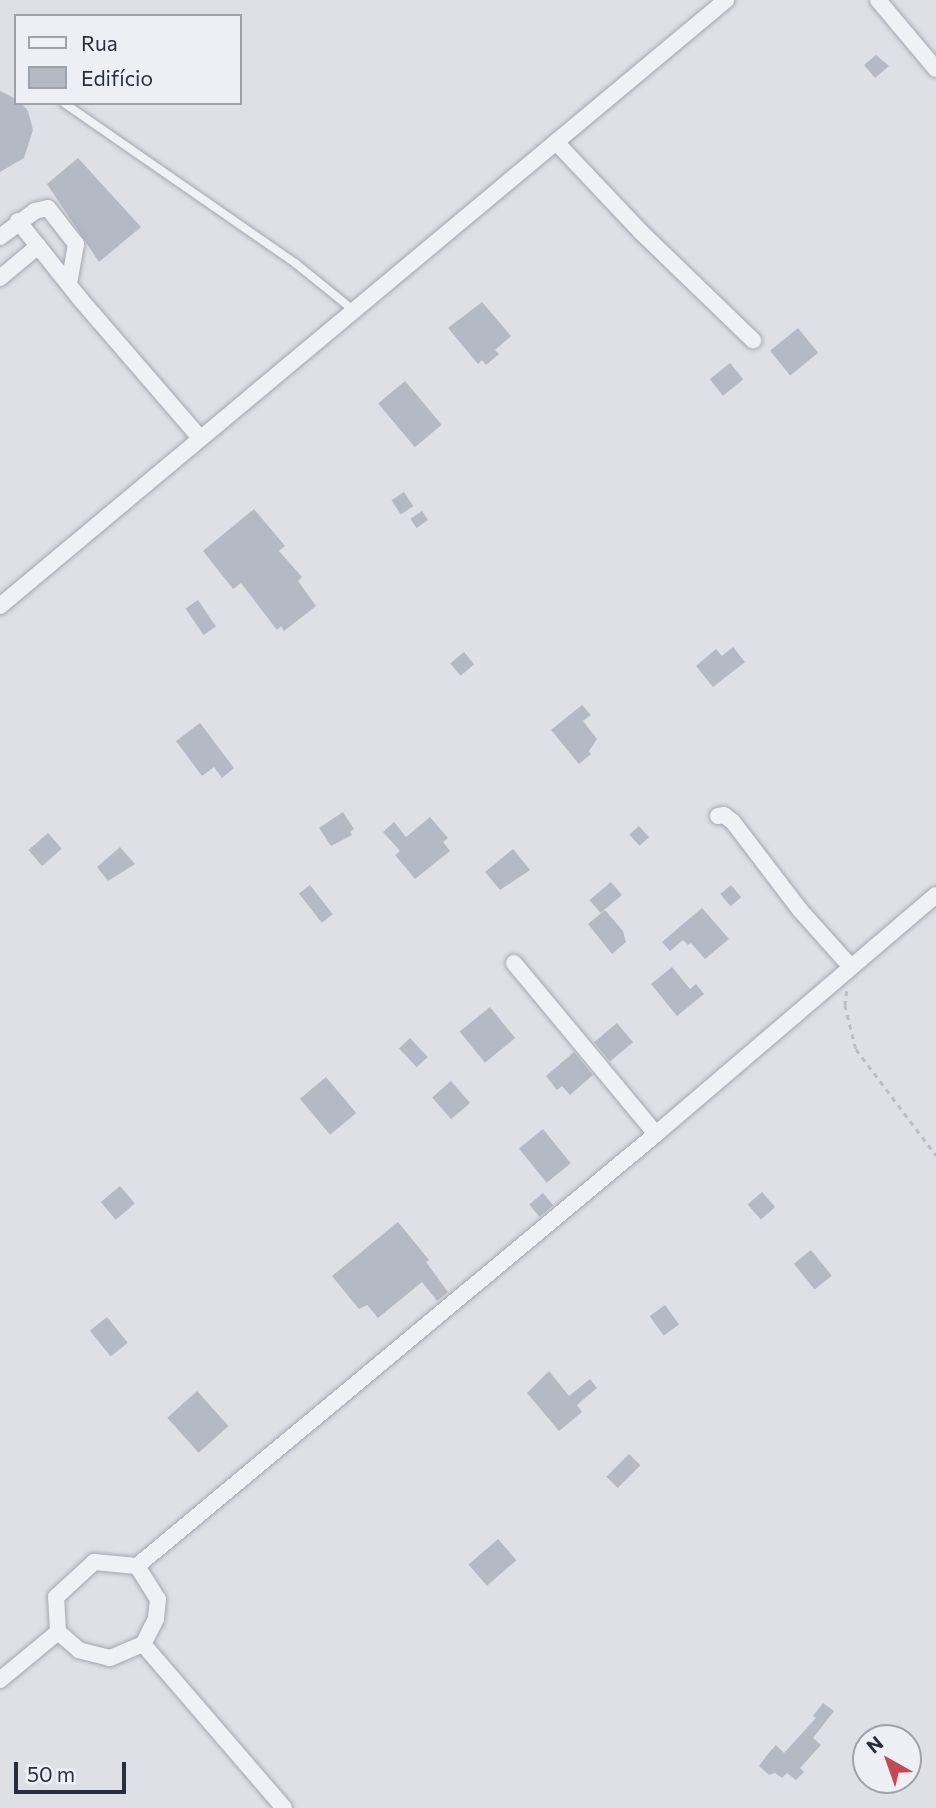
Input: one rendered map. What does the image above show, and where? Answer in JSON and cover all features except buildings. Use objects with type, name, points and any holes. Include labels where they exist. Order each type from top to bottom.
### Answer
[{"type":"street","points":[[0,606],[726,0]]},
{"type":"street","points":[[878,0],[936,69]]},
{"type":"street","points":[[556,142],[641,232],[753,340]]},
{"type":"street","points":[[0,237],[18,221],[42,207],[54,212],[76,244],[69,283]]},
{"type":"street","points":[[18,221],[200,438]]},
{"type":"street","points":[[0,278],[38,246]]},
{"type":"street","points":[[718,816],[724,815],[733,822],[800,910],[849,966]]},
{"type":"street","points":[[137,1566],[158,1599],[156,1619],[143,1644],[110,1658],[79,1650],[58,1632],[57,1597],[94,1562],[137,1566],[656,1134],[849,966],[936,895]]},
{"type":"street","points":[[513,963],[656,1134]]},
{"type":"street","points":[[0,1680],[58,1632]]},
{"type":"street","points":[[143,1644],[284,1808]]},
{"type":"lane","points":[[67,105],[295,263],[353,310]]},
{"type":"path","points":[[849,966],[845,1005],[856,1049],[936,1155]]}]
